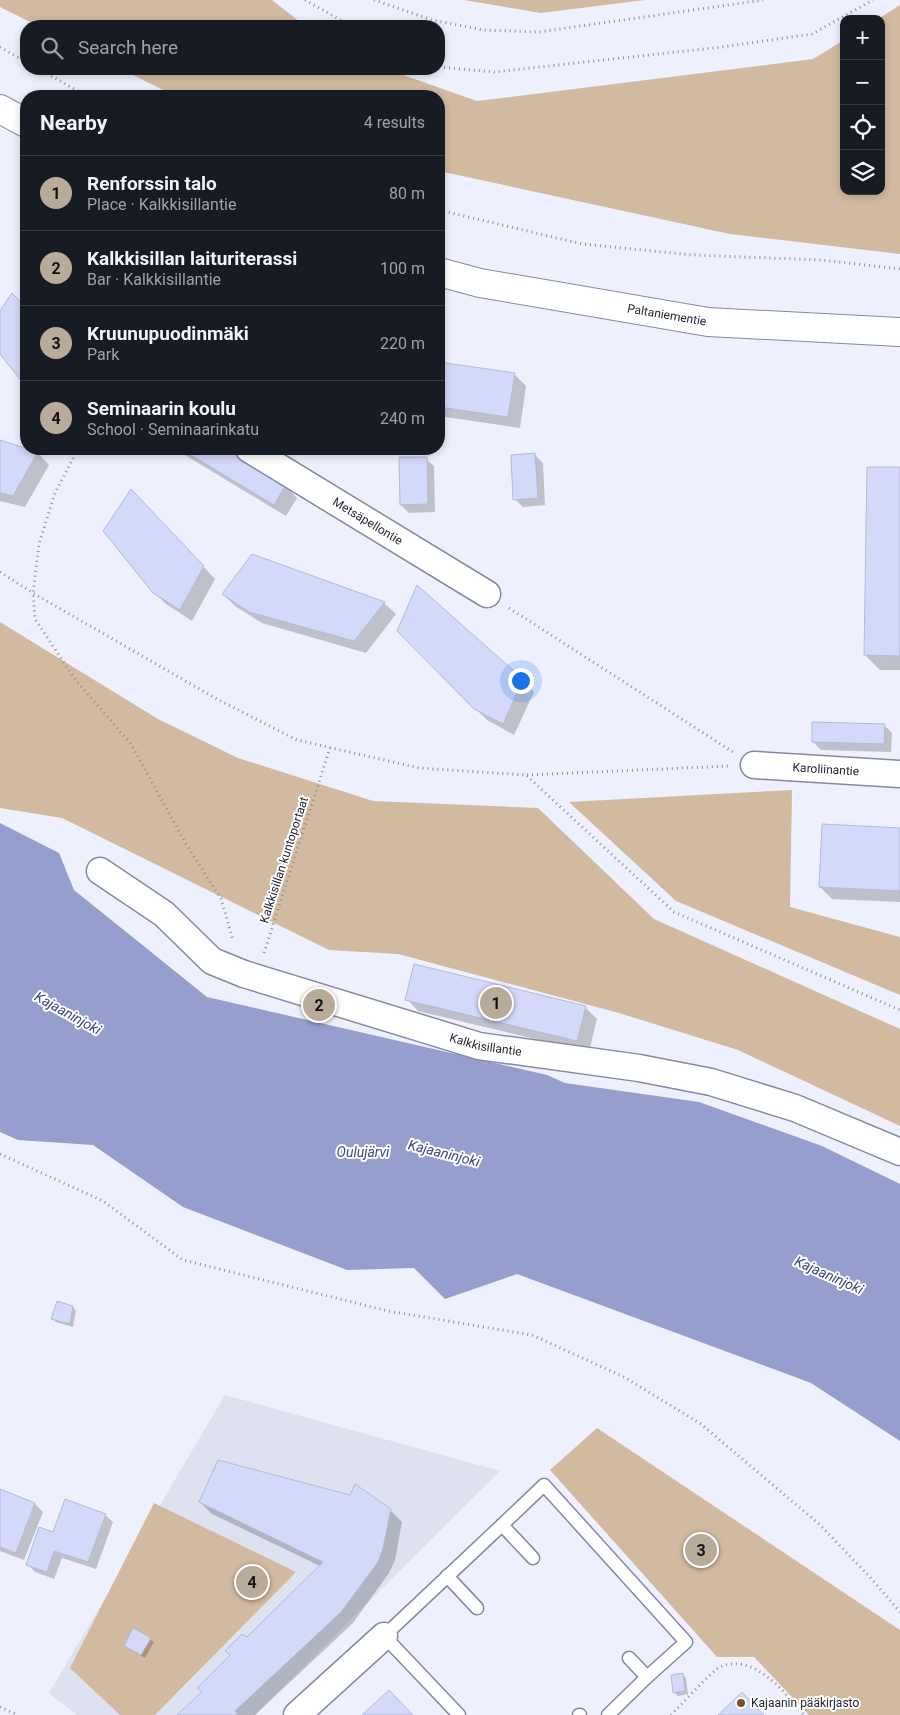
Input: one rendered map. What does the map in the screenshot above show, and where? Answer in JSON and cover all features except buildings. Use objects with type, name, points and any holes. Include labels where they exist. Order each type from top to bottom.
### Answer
[{"type":"street","points":[[0,108],[20,120]]},
{"type":"street","name":"Paltaniementie","points":[[445,274],[480,283],[708,322],[900,332]]},
{"type":"street","name":"Metsäpellontie","points":[[259,455],[487,594]]},
{"type":"street","name":"Karoliinantie","points":[[754,765],[900,774]]},
{"type":"street","name":"Kalkkisillantie","points":[[100,871],[164,914],[212,961],[250,976],[479,1046],[639,1068],[711,1082],[795,1108],[900,1152]]},
{"type":"street","points":[[297,1715],[384,1636]]},
{"type":"lane","points":[[459,1715],[384,1636],[544,1485],[686,1642],[608,1715]]},
{"type":"lane","points":[[502,1525],[533,1558]]},
{"type":"lane","points":[[448,1576],[477,1608]]},
{"type":"lane","points":[[629,1658],[647,1677]]},
{"type":"path","points":[[304,0],[340,20]]},
{"type":"path","points":[[374,0],[432,20]]},
{"type":"path","points":[[445,22],[484,30],[539,32],[763,0]]},
{"type":"path","points":[[445,67],[494,72],[722,47],[812,34],[873,0]]},
{"type":"path","points":[[0,47],[20,59]]},
{"type":"path","points":[[49,75],[76,90]]},
{"type":"path","points":[[445,211],[582,244],[693,255],[820,260],[900,269]]},
{"type":"path","points":[[75,455],[55,493],[39,544],[33,594],[34,620],[74,678],[131,744],[186,844],[220,899],[250,976]]},
{"type":"path","points":[[0,572],[33,594],[215,698],[297,740],[419,768],[526,775],[754,765]]},
{"type":"path","points":[[487,594],[754,765]]},
{"type":"path","name":"Kalkkisillan kuntoportaat","points":[[250,976],[330,748]]},
{"type":"path","points":[[526,775],[674,912],[900,1010]]},
{"type":"path","points":[[0,1154],[103,1201],[183,1260],[388,1311],[532,1335],[624,1377],[701,1424],[819,1524],[868,1575],[900,1612]]},
{"type":"path","points":[[671,1715],[718,1667],[731,1664],[746,1666],[763,1674],[781,1689],[804,1715]]},
{"type":"path","points":[[0,1707],[18,1715]]},
{"type":"shaded area","points":[[0,0],[272,0],[297,20],[26,20],[0,7]]},
{"type":"shaded area","points":[[464,0],[645,0],[541,13]]},
{"type":"shaded area","points":[[900,5],[900,254],[730,234],[445,172],[445,90],[163,90],[133,75],[403,75],[477,101],[813,59],[840,42],[840,195],[885,195],[884,15]]},
{"type":"shaded area","points":[[0,622],[158,719],[238,758],[373,801],[538,808],[654,919],[900,1029],[900,1126],[738,1050],[619,1013],[398,954],[329,950],[62,818],[0,808]]},
{"type":"shaded area","points":[[792,790],[790,907],[900,937],[900,995],[676,901],[569,802]]},
{"type":"shaded area","points":[[225,1395],[500,1471],[255,1715],[77,1715],[49,1693]]},
{"type":"shaded area","points":[[597,1428],[900,1630],[900,1715],[809,1715],[754,1657],[717,1657],[550,1470]]},
{"type":"shaded area","points":[[154,1503],[296,1572],[155,1715],[120,1715],[70,1668]]},
{"type":"water","name":"Oulujärvi","points":[[0,823],[59,853],[74,890],[207,997],[547,1075],[565,1083],[699,1102],[822,1146],[900,1184],[900,1441],[811,1383],[517,1274],[445,1299],[414,1268],[347,1270],[183,1207],[93,1145],[18,1140],[0,1132]]},
{"type":"place","name":"Renforssin talo","points":[[496,1003]]},
{"type":"place","name":"Kalkkisillan laituriterassi","points":[[319,1005]]},
{"type":"place","name":"Kruunupuodinmäki","points":[[701,1550]]},
{"type":"place","name":"Seminaarin koulu","points":[[252,1582]]},
{"type":"place","name":"Kajaanin pääkirjasto","points":[[741,1703]]},
{"type":"water label","name":"Kajaaninjoki","points":[[68,1013]]},
{"type":"water label","name":"Kajaaninjoki","points":[[444,1153]]},
{"type":"water label","name":"Kajaaninjoki","points":[[829,1275]]}]
